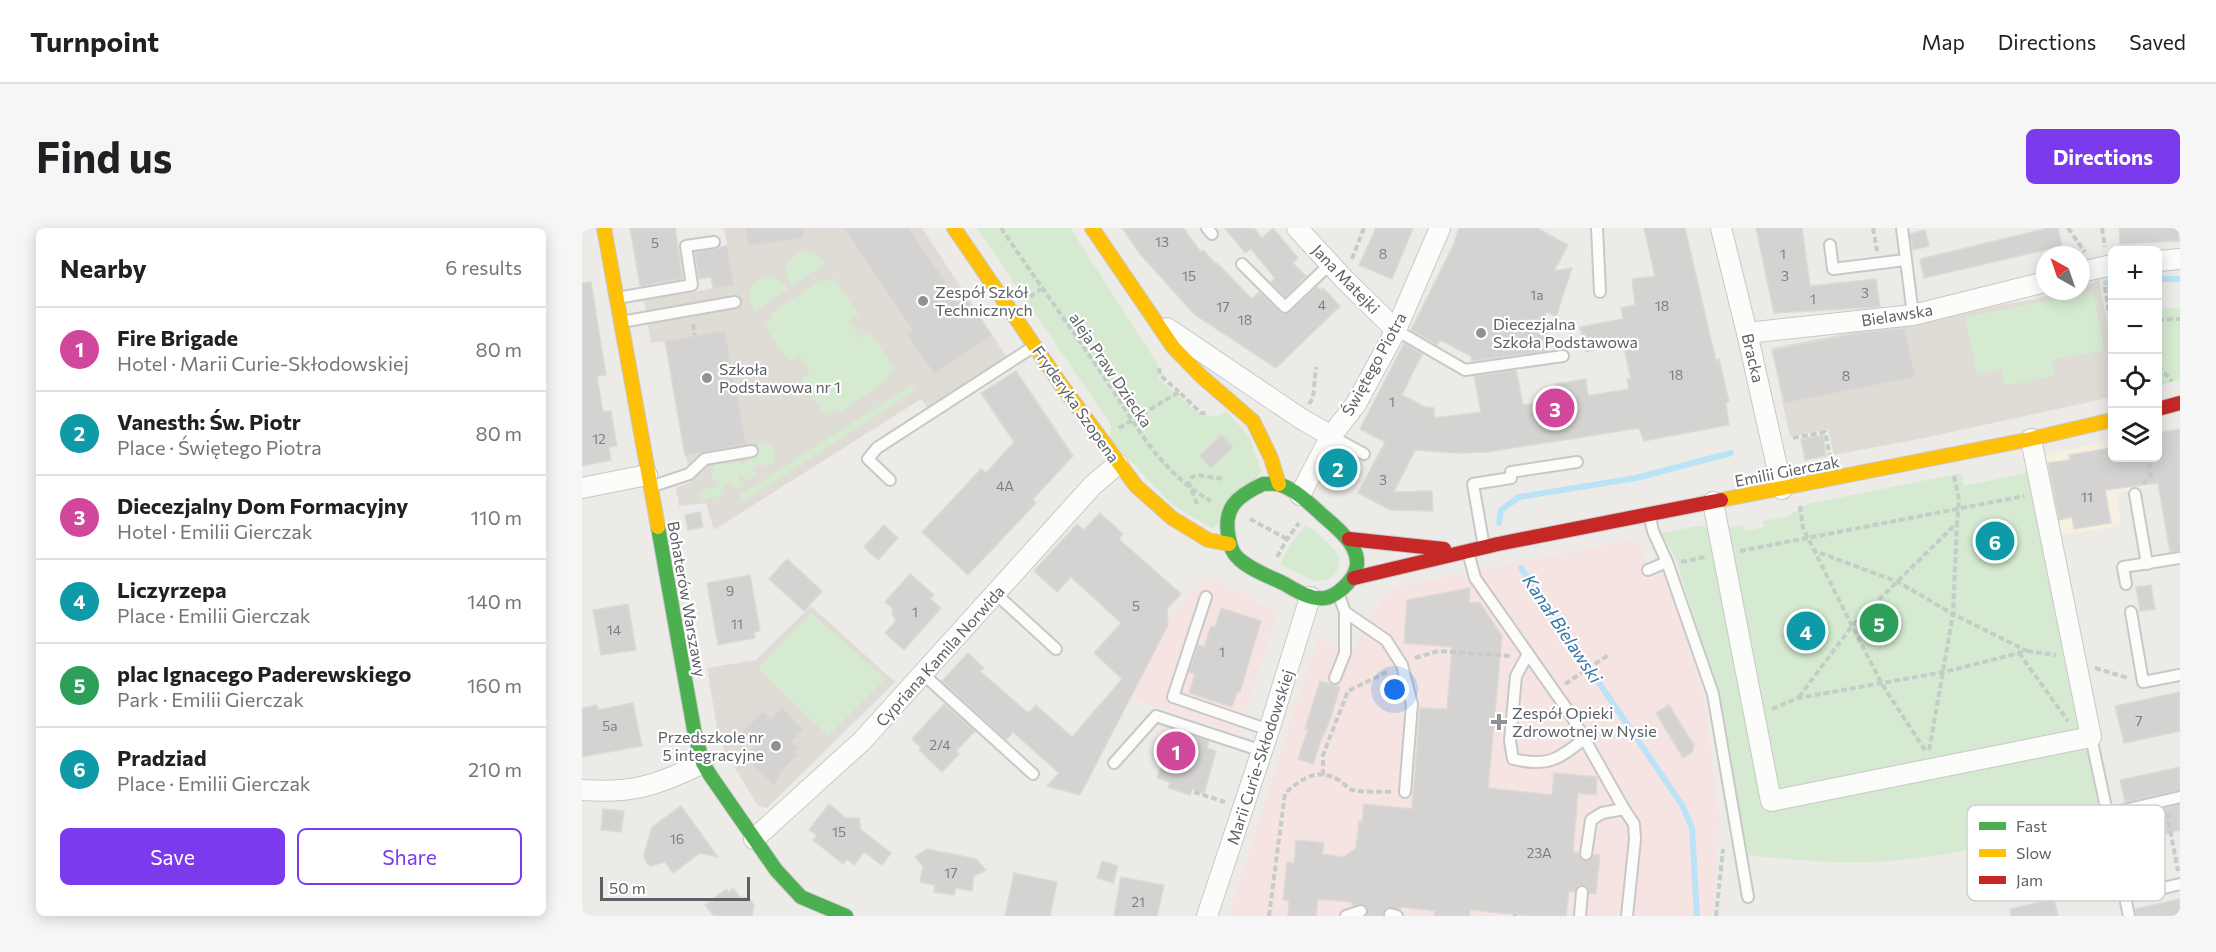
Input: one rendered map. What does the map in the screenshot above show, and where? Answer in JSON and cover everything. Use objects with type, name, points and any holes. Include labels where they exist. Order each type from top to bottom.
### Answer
[{"type":"street","name":"Bohaterów Warszawy","points":[[604,228],[695,735],[703,763],[723,796],[776,870],[801,897],[846,916]]},
{"type":"street","name":"Fryderyka Szopena","points":[[954,228],[1034,346],[1136,486],[1172,518],[1208,540],[1229,544]]},
{"type":"street","points":[[1092,228],[1173,347],[1201,376],[1253,421],[1271,458],[1280,484]]},
{"type":"street","name":"Jana Matejki","points":[[1297,228],[1396,330]]},
{"type":"street","name":"Świętego Piotra","points":[[1300,495],[1331,436],[1356,404],[1396,330],[1440,228]]},
{"type":"street","name":"Bracka","points":[[1721,228],[1782,489]]},
{"type":"street","points":[[2162,261],[2180,260]]},
{"type":"street","points":[[2090,270],[2108,266]]},
{"type":"street","name":"Bielawska","points":[[1747,333],[1913,315],[2036,284]]},
{"type":"street","points":[[1151,317],[1300,418],[1331,436]]},
{"type":"street","points":[[2161,408],[2180,403]]},
{"type":"street","name":"Emilii Gierczak","points":[[1354,578],[1467,550],[2031,439],[2108,421]]},
{"type":"street","points":[[1713,502],[1771,801],[2086,738],[2076,660],[2031,439]]},
{"type":"street","name":"Cypriana Kamila Norwida","points":[[754,839],[862,741],[1093,485],[1118,464]]},
{"type":"street","points":[[582,488],[648,481]]},
{"type":"street","points":[[1263,484],[1280,484],[1300,495],[1349,539],[1357,556],[1354,578],[1338,593],[1325,598],[1310,597],[1254,569],[1239,559],[1229,544],[1226,525],[1230,510],[1243,493],[1263,484]]},
{"type":"street","name":"Emilii Gierczak","points":[[1349,539],[1467,550]]},
{"type":"street","name":"Marii Curie-Skłodowskiej","points":[[1207,916],[1269,730],[1310,597]]},
{"type":"street","points":[[582,790],[608,792],[647,787],[703,763]]},
{"type":"lane","points":[[1598,228],[1600,292]]},
{"type":"lane","points":[[1902,228],[1913,315]]},
{"type":"lane","points":[[617,298],[692,285],[686,246],[714,242]]},
{"type":"lane","points":[[1830,244],[1833,268],[1905,260]]},
{"type":"lane","points":[[1242,264],[1285,307],[1330,264]]},
{"type":"lane","points":[[621,322],[735,302]]},
{"type":"lane","points":[[1396,330],[1465,370],[1563,356]]},
{"type":"lane","points":[[890,480],[868,459],[877,448],[1034,346]]},
{"type":"lane","points":[[1331,436],[1364,454]]},
{"type":"lane","points":[[648,481],[689,474],[705,459],[752,451]]},
{"type":"lane","points":[[1491,546],[1473,484],[1511,478],[1511,472],[1577,462]]},
{"type":"lane","points":[[2135,494],[2147,564]]},
{"type":"lane","points":[[1649,514],[1653,531],[1667,562],[1713,694],[1748,897]]},
{"type":"lane","points":[[1467,550],[1475,578],[1585,738],[1634,824],[1635,839],[1627,916]]},
{"type":"lane","points":[[2126,584],[2123,567],[2180,558]]},
{"type":"lane","points":[[1648,570],[1667,562]]},
{"type":"lane","points":[[1335,678],[1346,653],[1345,612],[1338,593]]},
{"type":"lane","points":[[996,594],[1056,649]]},
{"type":"lane","points":[[1206,597],[1173,697],[1269,730]]},
{"type":"lane","points":[[1345,612],[1386,640],[1402,665],[1412,704],[1405,792]]},
{"type":"lane","points":[[2131,612],[2143,682],[2180,675]]},
{"type":"lane","points":[[1528,654],[1515,676],[1510,741],[1513,759],[1532,764],[1555,760],[1585,738]]},
{"type":"lane","points":[[923,674],[1033,774]]},
{"type":"lane","points":[[1114,763],[1156,716],[1262,751]]},
{"type":"lane","points":[[2086,738],[2105,805]]},
{"type":"lane","points":[[2144,805],[2180,797]]},
{"type":"lane","points":[[1586,854],[1591,820],[1602,813],[1624,809]]},
{"type":"lane","points":[[1580,916],[1582,892]]},
{"type":"lane","points":[[2126,901],[2129,916]]},
{"type":"lane","points":[[1346,916],[1361,911]]},
{"type":"path","name":"aleja Praw Dziecka","points":[[1000,228],[1103,376],[1147,445],[1191,490],[1213,502]]},
{"type":"path","points":[[1344,279],[1364,228]]},
{"type":"path","points":[[1873,228],[1879,263]]},
{"type":"path","points":[[2162,320],[2180,319]]},
{"type":"path","points":[[694,327],[695,335]]},
{"type":"path","points":[[1300,418],[1313,398],[1316,367]]},
{"type":"path","points":[[2162,371],[2177,386]]},
{"type":"path","points":[[1100,438],[1179,393],[1201,413],[1219,414],[1237,407]]},
{"type":"path","points":[[1793,438],[1826,432],[1831,463]]},
{"type":"path","points":[[2135,494],[2151,475],[2149,462]]},
{"type":"path","points":[[1799,505],[1803,528],[1852,626],[1882,684],[1928,755],[1953,614],[1959,500],[1953,471]]},
{"type":"path","points":[[1179,477],[1192,477]]},
{"type":"path","points":[[1667,562],[1722,555],[2042,492]]},
{"type":"path","points":[[1276,558],[1305,515]]},
{"type":"path","points":[[1248,519],[1287,539]]},
{"type":"path","points":[[1798,698],[1852,626],[1957,523]]},
{"type":"path","points":[[1815,551],[1898,582],[1953,614],[2027,651],[2076,660],[2143,682]]},
{"type":"path","points":[[1755,718],[1798,698],[1944,672],[2027,651]]},
{"type":"path","points":[[2019,653],[2086,738]]},
{"type":"path","points":[[1568,682],[1610,654]]},
{"type":"path","points":[[1269,916],[1285,793],[1304,778],[1315,775],[1339,780],[1352,790],[1405,792]]},
{"type":"path","points":[[1194,792],[1243,808]]},
{"type":"path","points":[[2164,800],[2165,805]]},
{"type":"path","points":[[2165,805],[2179,878]]},
{"type":"path","points":[[1716,916],[1723,848],[1738,833]]},
{"type":"shaded area","points":[[724,228],[922,228],[1006,356],[928,408],[921,399],[714,530],[706,503],[679,506],[676,488],[691,482],[665,341],[651,343],[644,300],[734,285]]},
{"type":"shaded area","points":[[2099,280],[2108,326],[2108,398],[1834,455],[1828,429],[1790,437],[1771,348],[2036,299],[2090,300],[2090,283]]},
{"type":"shaded area","points":[[2108,441],[2108,462],[2147,462],[2150,486],[2116,493],[2121,526],[2057,536],[2040,456]]},
{"type":"shaded area","name":"Zespół Opieki Zdrowotnej w Nysie","points":[[1629,540],[1640,543],[1650,577],[1667,574],[1704,700],[1720,820],[1712,916],[1228,916],[1318,637],[1350,655],[1389,588]]},
{"type":"shaded area","points":[[1208,575],[1278,613],[1239,734],[1130,698],[1168,625],[1168,620]]},
{"type":"shaded area","points":[[811,606],[895,682],[767,808],[758,806],[724,750],[717,727],[707,668],[756,660]]},
{"type":"green space","points":[[977,228],[1070,228],[1157,363],[1159,379],[1200,415],[1218,416],[1226,411],[1250,438],[1261,472],[1213,529],[1170,503],[1110,439],[1111,425]]},
{"type":"green space","points":[[806,251],[817,254],[825,264],[792,286],[787,275],[787,264],[794,256]]},
{"type":"green space","points":[[768,276],[779,279],[788,289],[755,312],[750,300],[750,290],[756,281]]},
{"type":"green space","points":[[833,277],[859,315],[849,321],[860,338],[870,332],[895,369],[886,376],[888,380],[838,413],[836,410],[826,417],[801,379],[810,372],[799,355],[789,362],[763,324],[773,318],[771,313],[821,280],[823,283]]},
{"type":"green space","points":[[2093,292],[2104,350],[2052,360],[2055,376],[2005,386],[2002,370],[1977,375],[1965,317],[2052,300],[2090,300],[2090,293]]},
{"type":"green space","points":[[2180,308],[2180,380],[2162,385],[2162,354],[2162,309]]},
{"type":"green space","points":[[911,385],[915,391],[744,501],[740,495]]},
{"type":"green space","points":[[764,442],[771,444],[776,458],[773,464],[764,466],[761,463],[753,468],[756,475],[748,482],[741,474],[738,476],[742,486],[738,488],[729,483],[723,486],[724,495],[701,500],[699,491],[719,486],[711,478],[715,464],[731,465],[736,460],[742,464],[756,455],[758,445]]},
{"type":"green space","points":[[2031,472],[2098,805],[1967,805],[1967,850],[1924,857],[1889,861],[1841,862],[1747,855],[1717,689],[1675,557],[1662,533],[1698,526],[1723,529],[1743,525],[1745,531],[1764,527],[1763,521],[1785,517],[1808,504],[1961,473],[1964,486]]},
{"type":"green space","points":[[1306,525],[1328,543],[1338,557],[1339,564],[1336,572],[1328,580],[1313,581],[1280,564],[1291,544]]},
{"type":"green space","points":[[811,613],[885,679],[828,736],[758,668]]},
{"type":"building","points":[[630,228],[675,228],[683,279],[640,286]]},
{"type":"building","points":[[745,228],[803,228],[804,238],[748,246]]},
{"type":"building","name":"Zespół Szkół Technicznych","points":[[844,228],[909,228],[958,300],[965,296],[992,335],[934,374],[907,335],[913,331]]},
{"type":"building","points":[[1122,228],[1183,228],[1201,252],[1203,250],[1252,299],[1259,292],[1282,314],[1290,312],[1317,287],[1321,290],[1323,288],[1340,306],[1276,368],[1195,315],[1140,254]]},
{"type":"building","points":[[1225,228],[1254,228],[1262,238],[1273,228],[1298,258],[1293,263],[1306,276],[1285,297],[1271,282],[1275,278],[1251,249],[1245,253]]},
{"type":"building","points":[[1376,228],[1413,228],[1392,279],[1359,265]]},
{"type":"building","points":[[1459,228],[1537,228],[1568,245],[1554,271],[1572,268],[1556,317],[1545,311],[1548,351],[1472,361],[1471,356],[1440,340],[1437,345],[1411,330],[1453,246]]},
{"type":"building","points":[[1644,228],[1685,228],[1716,361],[1719,359],[1729,401],[1726,403],[1729,425],[1644,441],[1639,428],[1487,452],[1458,453],[1415,450],[1394,492],[1432,491],[1433,511],[1390,510],[1358,493],[1385,442],[1360,429],[1404,343],[1422,354],[1402,395],[1425,407],[1434,408],[1434,418],[1481,412],[1474,376],[1516,370],[1520,388],[1518,390],[1520,390],[1523,405],[1557,400],[1555,384],[1586,379],[1588,396],[1629,389],[1627,379],[1631,379],[1624,348],[1619,349],[1618,346],[1585,352],[1580,327],[1623,319],[1621,308],[1635,305],[1632,279],[1655,276]]},
{"type":"building","points":[[1756,228],[1802,228],[1810,286],[1876,279],[1880,307],[1774,313]]},
{"type":"building","points":[[2049,228],[2058,228],[2062,246],[2036,246],[2036,252],[1924,278],[1920,259]]},
{"type":"building","points":[[2119,228],[2179,228],[2179,241],[2120,244]]},
{"type":"building","points":[[1925,230],[1929,246],[1913,250],[1910,234]]},
{"type":"building","points":[[727,245],[734,285],[713,289],[711,277],[699,279],[695,252]]},
{"type":"building","points":[[591,282],[606,375],[597,376],[603,412],[611,411],[617,446],[609,447],[611,460],[582,466],[582,283]]},
{"type":"building","points":[[1905,328],[1915,377],[1785,403],[1772,350],[1857,333]]},
{"type":"building","points":[[725,330],[746,444],[685,456],[665,341]]},
{"type":"building","points":[[1016,371],[1073,456],[1033,499],[1036,503],[968,575],[922,532],[981,469],[986,473],[1014,442],[981,393]]},
{"type":"building","points":[[2180,429],[2180,551],[2170,552],[2158,483],[2105,490],[2111,523],[2074,529],[2072,517],[2059,520],[2048,463],[2070,460],[2069,455],[2108,449],[2108,462],[2162,462],[2162,432]]},
{"type":"building","points":[[1221,435],[1233,447],[1211,468],[1199,456]]},
{"type":"building","points":[[1823,435],[1826,456],[1805,460],[1801,439]]},
{"type":"building","points":[[700,512],[703,527],[688,530],[685,515]]},
{"type":"building","points":[[1100,513],[1123,534],[1119,539],[1181,594],[1167,609],[1168,625],[1080,795],[1047,786],[1059,773],[1013,732],[1006,740],[942,681],[968,653],[984,668],[980,671],[1028,713],[1036,705],[1072,737],[1122,679],[1094,653],[1121,623],[1071,577],[1057,592],[1034,571],[1077,524],[1084,530]]},
{"type":"building","points":[[884,525],[898,538],[878,560],[864,547]]},
{"type":"building","points":[[787,559],[822,591],[804,611],[769,579]]},
{"type":"building","points":[[910,574],[934,595],[930,599],[941,608],[904,650],[885,633],[896,621],[892,614],[893,609],[885,602]]},
{"type":"building","points":[[750,575],[760,631],[754,632],[755,638],[718,645],[707,583]]},
{"type":"building","points":[[2151,585],[2155,609],[2140,611],[2136,587]]},
{"type":"building","points":[[1470,588],[1469,602],[1480,603],[1502,636],[1488,788],[1552,795],[1554,773],[1597,777],[1596,795],[1578,793],[1573,852],[1579,853],[1581,859],[1586,861],[1594,854],[1600,855],[1596,894],[1589,893],[1588,888],[1583,885],[1578,886],[1575,892],[1569,891],[1566,916],[1531,916],[1470,910],[1470,916],[1434,916],[1435,911],[1389,907],[1384,909],[1383,916],[1366,916],[1368,909],[1363,904],[1353,906],[1352,902],[1318,899],[1316,916],[1288,916],[1289,901],[1283,900],[1287,862],[1294,863],[1296,840],[1324,843],[1322,854],[1344,857],[1356,848],[1359,821],[1362,822],[1364,804],[1412,809],[1420,708],[1447,709],[1452,647],[1404,643],[1407,600]]},
{"type":"building","points":[[628,604],[636,650],[601,655],[593,610]]},
{"type":"building","points":[[1221,608],[1261,621],[1240,692],[1237,692],[1232,707],[1189,693],[1195,674],[1189,672],[1198,645],[1204,647],[1211,626],[1215,627]]},
{"type":"building","points":[[1320,681],[1340,687],[1313,764],[1298,759]]},
{"type":"building","points":[[2180,692],[2180,731],[2124,743],[2115,706]]},
{"type":"building","points":[[633,703],[642,746],[582,757],[582,708],[597,705],[598,710]]},
{"type":"building","points":[[944,704],[975,731],[956,751],[959,754],[942,772],[919,750],[921,748],[912,739]]},
{"type":"building","points":[[1669,705],[1694,745],[1692,752],[1683,758],[1656,713]]},
{"type":"building","name":"Przedszkole nr 5 integracyjne","points":[[782,707],[803,730],[792,741],[799,748],[795,752],[798,755],[782,771],[774,786],[744,757],[756,745],[742,732],[763,711],[771,719]]},
{"type":"building","points":[[1175,730],[1209,741],[1207,748],[1216,751],[1204,794],[1192,789],[1190,795],[1168,788],[1170,782],[1157,778]]},
{"type":"building","points":[[2180,767],[2180,790],[2125,802],[2120,780]]},
{"type":"building","points":[[829,804],[846,818],[859,818],[861,830],[891,853],[882,865],[864,852],[854,865],[847,859],[843,864],[813,840],[817,835],[809,830]]},
{"type":"building","points":[[2180,805],[2180,830],[2165,834],[2165,808]]},
{"type":"building","points":[[681,806],[718,857],[700,853],[673,873],[665,862],[650,866],[644,855],[652,827]]},
{"type":"building","points":[[603,809],[624,811],[621,832],[601,830]]},
{"type":"building","points":[[927,849],[976,859],[986,870],[974,876],[972,891],[956,888],[954,895],[934,892],[935,885],[920,882],[923,866],[915,857]]},
{"type":"building","points":[[1102,861],[1118,866],[1113,883],[1097,878]]},
{"type":"building","points":[[1014,873],[1057,882],[1050,916],[1005,916]]},
{"type":"building","points":[[1121,877],[1164,885],[1157,916],[1114,916]]},
{"type":"building","points":[[733,888],[740,897],[752,901],[754,906],[752,916],[714,916],[705,905],[726,889],[729,892]]},
{"type":"building","points":[[2180,899],[2180,916],[2136,916],[2135,909]]},
{"type":"building","points":[[2054,901],[2058,916],[2011,916],[2010,909]]},
{"type":"waterway","name":"Kanał Bielawski","points":[[2162,279],[2180,279]]},
{"type":"waterway","name":"Kanał Bielawski","points":[[1499,523],[1501,510],[1519,497],[1636,478],[1731,453]]},
{"type":"waterway","name":"Kanał Bielawski","points":[[1521,568],[1682,805],[1692,828],[1697,916]]},
{"type":"traffic: fast","points":[[1263,484],[1279,484],[1298,494],[1339,530],[1353,547],[1357,566],[1353,576],[1336,594],[1319,598],[1303,594],[1254,570],[1232,550],[1227,528],[1230,511],[1246,493],[1263,484]]},
{"type":"traffic: fast","points":[[658,527],[695,735],[703,763],[776,870],[801,897],[846,916]]},
{"type":"traffic: slow","points":[[604,228],[658,527]]},
{"type":"traffic: slow","points":[[954,228],[1062,386],[1136,486],[1172,518],[1208,540],[1229,544]]},
{"type":"traffic: slow","points":[[1092,228],[1173,347],[1201,376],[1253,421],[1271,458],[1279,484]]},
{"type":"traffic: slow","points":[[1721,500],[2031,439],[2108,421]]},
{"type":"traffic: jam","points":[[2162,408],[2180,403]]},
{"type":"traffic: jam","points":[[1354,578],[1498,544],[1721,500]]},
{"type":"traffic: jam","points":[[1349,539],[1444,549]]},
{"type":"place","name":"Zespół Szkół Technicznych","points":[[923,301]]},
{"type":"place","name":"Diecezjalna Szkoła Podstawowa","points":[[1481,333]]},
{"type":"place","name":"Szkoła Podstawowa nr 1","points":[[707,378]]},
{"type":"place","name":"Diecezjalny Dom Formacyjny","points":[[1555,408]]},
{"type":"place","name":"Vanesth: Św. Piotr","points":[[1338,468]]},
{"type":"place","name":"Pradziad","points":[[1995,541]]},
{"type":"place","name":"plac Ignacego Paderewskiego","points":[[1879,623]]},
{"type":"place","name":"Liczyrzepa","points":[[1806,631]]},
{"type":"place","name":"Zespół Opieki Zdrowotnej w Nysie","points":[[1499,722]]},
{"type":"place","name":"Przedszkole nr 5 integracyjne","points":[[776,746]]},
{"type":"place","name":"Fire Brigade","points":[[1176,751]]}]
